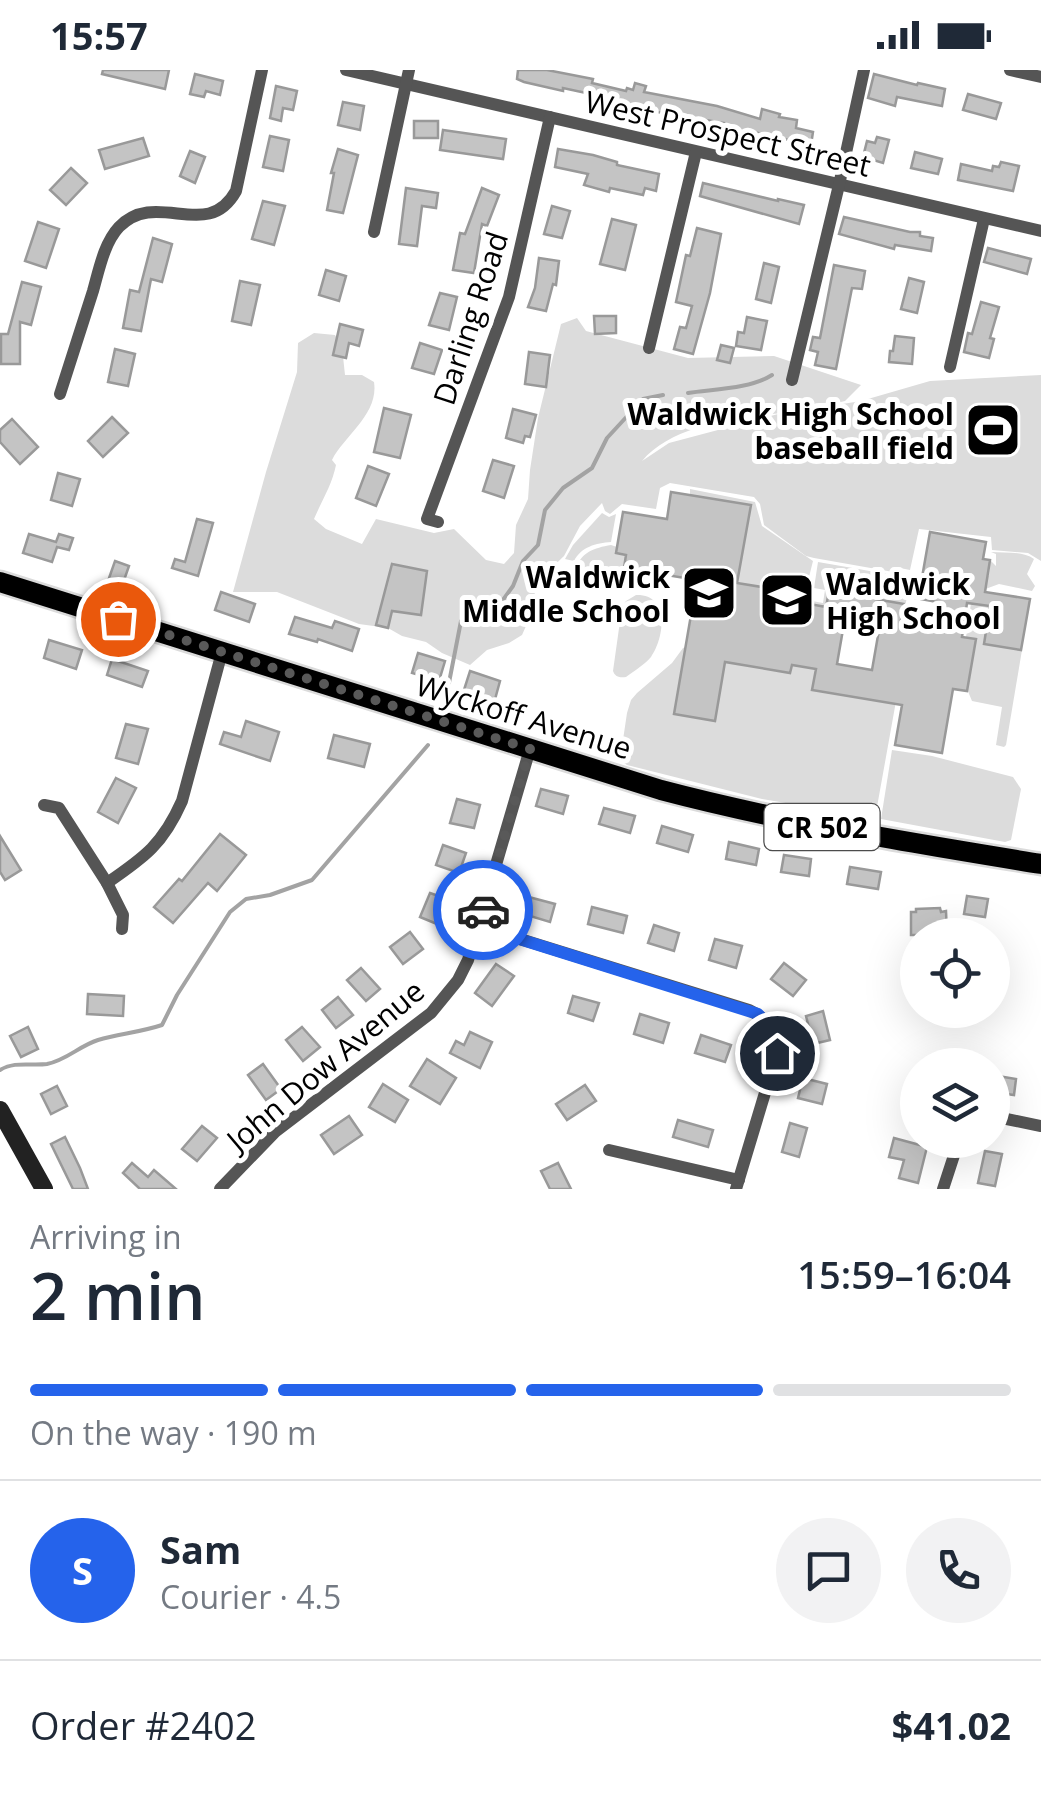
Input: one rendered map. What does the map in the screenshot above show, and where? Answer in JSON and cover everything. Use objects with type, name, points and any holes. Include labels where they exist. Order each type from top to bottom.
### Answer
[{"type":"main road","name":"Wyckoff Avenue","points":[[0,582],[661,790],[810,826],[1041,864]]},
{"type":"main road","points":[[0,1110],[44,1189]]},
{"type":"street","points":[[60,394],[105,252],[116,230],[127,220],[149,211],[203,216],[214,214],[230,202],[236,191],[262,70]]},
{"type":"street","name":"West Prospect Street","points":[[346,70],[407,77],[550,118],[1041,231]]},
{"type":"street","points":[[792,380],[864,70]]},
{"type":"street","points":[[1010,70],[1041,77]]},
{"type":"street","points":[[374,232],[407,77]]},
{"type":"street","name":"Darling Road","points":[[438,522],[427,519],[509,297],[550,118]]},
{"type":"street","points":[[649,348],[696,152]]},
{"type":"street","points":[[950,367],[984,218]]},
{"type":"street","points":[[107,883],[145,857],[174,821],[222,652]]},
{"type":"street","name":"John Dow Avenue","points":[[220,1189],[275,1132],[431,1013],[458,980],[468,960],[530,749]]},
{"type":"street","points":[[44,805],[60,808],[123,914],[122,929]]},
{"type":"street","points":[[478,926],[749,1010],[773,1030],[777,1053],[737,1184],[609,1150]]},
{"type":"street","points":[[1010,1120],[1041,1126]]},
{"type":"street","points":[[944,1189],[953,1158]]},
{"type":"shaded area","points":[[577,318],[586,331],[688,358],[774,356],[861,385],[845,401],[811,409],[861,401],[930,381],[1041,375],[1041,561],[1028,553],[992,550],[991,537],[919,529],[910,570],[900,568],[899,573],[814,558],[764,525],[760,504],[754,497],[670,483],[660,488],[656,509],[622,504],[610,514],[602,503],[580,526],[564,556],[537,582],[522,635],[487,650],[470,665],[426,642],[388,628],[359,624],[277,592],[233,592],[297,372],[298,343],[314,333],[335,335],[342,347],[345,375],[362,375],[374,382],[366,414],[332,460],[336,465],[334,472],[314,519],[326,529],[362,544],[376,519],[434,533],[454,529],[486,560],[504,564],[514,553],[516,525],[528,499],[538,418],[561,324]],"holes":[[[782,413],[669,443],[642,461],[670,439],[688,431],[726,420]]]},
{"type":"shaded area","points":[[690,489],[755,502],[762,526],[813,561],[806,603],[805,594],[755,586],[735,599],[750,506],[690,495]]},
{"type":"shaded area","points":[[602,513],[609,517],[616,514],[611,542],[590,547],[574,561],[565,559],[573,545]]},
{"type":"shaded area","points":[[611,545],[626,555],[624,568],[615,566],[603,572],[576,569],[589,552]]},
{"type":"shaded area","points":[[991,552],[1034,559],[1027,574],[1035,586],[1032,591],[999,584],[980,591],[981,576],[989,576],[990,560],[996,566],[996,554]]},
{"type":"shaded area","points":[[818,562],[910,578],[903,620],[903,604],[829,591],[826,607],[812,604],[823,603],[825,590],[814,588]]},
{"type":"shaded area","points":[[636,595],[655,601],[662,618],[659,639],[648,660],[626,677],[620,677],[613,671],[622,607]]},
{"type":"shaded area","points":[[971,603],[990,606],[984,644],[1022,650],[1004,747],[996,745],[1002,707],[972,701],[967,689],[975,639],[966,637]]},
{"type":"shaded area","points":[[728,646],[742,665],[789,673],[792,665],[816,669],[812,689],[898,690],[875,818],[762,799],[620,760],[631,700],[683,648],[686,647],[675,714],[715,720]]},
{"type":"shaded area","points":[[892,750],[1013,777],[1021,789],[1011,840],[881,819]]},
{"type":"building","points":[[103,70],[169,70],[165,89],[102,74]]},
{"type":"building","points":[[518,70],[547,70],[593,79],[592,83],[626,91],[633,90],[635,83],[646,86],[644,92],[760,119],[762,109],[797,120],[796,128],[813,132],[811,145],[749,131],[748,134],[723,127],[724,123],[680,118],[633,105],[632,109],[599,100],[600,96],[524,82],[517,79]]},
{"type":"building","points":[[195,74],[223,81],[220,95],[206,91],[204,97],[190,94]]},
{"type":"building","points":[[874,74],[945,89],[942,106],[897,97],[895,106],[868,98]]},
{"type":"building","points":[[276,86],[297,91],[293,110],[283,108],[281,121],[270,118]]},
{"type":"building","points":[[968,94],[1001,103],[996,119],[963,110]]},
{"type":"building","points":[[343,102],[364,106],[360,130],[338,125]]},
{"type":"building","points":[[414,121],[438,121],[438,138],[414,138]]},
{"type":"building","points":[[443,130],[506,139],[503,159],[440,150]]},
{"type":"building","points":[[270,136],[289,140],[283,171],[263,167]]},
{"type":"building","points":[[877,137],[889,140],[883,163],[863,157],[867,141],[875,143]]},
{"type":"building","points":[[143,138],[149,156],[105,169],[99,150]]},
{"type":"building","points":[[338,149],[358,155],[343,213],[327,210]]},
{"type":"building","points":[[558,149],[659,174],[656,191],[645,188],[643,195],[584,185],[588,174],[555,167]]},
{"type":"building","points":[[190,151],[205,157],[195,183],[180,176]]},
{"type":"building","points":[[915,152],[942,159],[938,174],[911,168]]},
{"type":"building","points":[[1001,162],[1019,166],[1013,191],[958,180],[961,164],[992,171]]},
{"type":"building","points":[[71,168],[87,183],[66,205],[50,190]]},
{"type":"building","points":[[703,183],[804,205],[799,224],[700,196]]},
{"type":"building","points":[[406,188],[438,193],[436,208],[422,206],[417,246],[399,244]]},
{"type":"building","points":[[482,188],[499,195],[487,226],[482,224],[474,273],[453,270],[460,233],[465,234]]},
{"type":"building","points":[[263,201],[285,206],[274,245],[252,239]]},
{"type":"building","points":[[552,206],[570,211],[562,238],[544,234]]},
{"type":"building","points":[[844,217],[920,232],[920,236],[933,238],[931,251],[895,245],[894,249],[839,234]]},
{"type":"building","points":[[612,219],[636,225],[625,270],[600,264]]},
{"type":"building","points":[[38,222],[59,229],[46,268],[25,261]]},
{"type":"building","points":[[697,228],[721,234],[693,354],[674,349],[692,306],[676,302],[686,255],[690,256]]},
{"type":"building","points":[[153,238],[172,244],[162,282],[151,279],[141,331],[123,328],[130,290],[139,292]]},
{"type":"building","points":[[988,248],[1031,259],[1027,274],[984,262]]},
{"type":"building","points":[[539,258],[559,261],[556,285],[553,284],[546,311],[528,307]]},
{"type":"building","points":[[764,263],[779,267],[771,303],[756,299]]},
{"type":"building","points":[[834,265],[865,271],[862,289],[852,288],[836,369],[815,365],[818,352],[810,350],[813,337],[820,338]]},
{"type":"building","points":[[326,270],[346,276],[339,301],[319,295]]},
{"type":"building","points":[[909,278],[924,282],[917,313],[901,309]]},
{"type":"building","points":[[240,281],[260,285],[251,325],[232,321]]},
{"type":"building","points":[[22,282],[41,287],[31,325],[20,322],[20,364],[1,364],[1,334],[8,334]]},
{"type":"building","points":[[440,293],[457,297],[449,330],[429,325]]},
{"type":"building","points":[[981,302],[999,307],[989,358],[964,352]]},
{"type":"building","points":[[594,316],[616,316],[616,333],[595,334]]},
{"type":"building","points":[[747,317],[767,321],[761,350],[736,346],[738,332],[744,333]]},
{"type":"building","points":[[340,324],[363,330],[359,346],[349,343],[346,358],[333,355]]},
{"type":"building","points":[[895,336],[914,338],[912,364],[889,362]]},
{"type":"building","points":[[420,343],[442,350],[434,374],[412,368]]},
{"type":"building","points":[[721,345],[734,348],[730,363],[717,360]]},
{"type":"building","points":[[115,349],[135,354],[128,386],[108,382]]},
{"type":"building","points":[[529,352],[550,355],[546,387],[525,384]]},
{"type":"building","points":[[384,408],[411,415],[400,458],[374,452]]},
{"type":"building","points":[[513,409],[536,415],[530,437],[525,436],[523,443],[506,438]]},
{"type":"building","points":[[112,417],[128,433],[103,457],[88,441]]},
{"type":"building","points":[[12,419],[38,447],[20,464],[0,442],[0,430]]},
{"type":"building","points":[[493,460],[514,466],[504,498],[483,491]]},
{"type":"building","points":[[368,466],[389,474],[376,506],[356,498]]},
{"type":"building","points":[[58,473],[80,479],[72,506],[51,500]]},
{"type":"building","points":[[671,492],[751,505],[737,583],[805,594],[804,603],[826,607],[829,591],[904,604],[901,620],[933,625],[937,602],[910,597],[911,587],[920,589],[930,532],[986,542],[983,559],[990,560],[985,592],[1030,599],[1021,650],[984,644],[990,606],[967,603],[962,637],[976,639],[967,691],[953,689],[942,753],[895,745],[902,705],[812,690],[816,669],[792,665],[790,673],[725,662],[715,721],[674,714],[697,580],[624,568],[626,555],[616,553],[623,512],[667,519]],"holes":[[[845,618],[880,624],[872,670],[837,664]]]},
{"type":"building","points":[[197,519],[213,523],[198,576],[172,568],[175,559],[185,562]]},
{"type":"building","points":[[29,534],[56,542],[59,534],[73,538],[69,550],[57,547],[52,562],[23,553]]},
{"type":"building","points":[[115,561],[129,566],[122,586],[108,581]]},
{"type":"building","points":[[392,564],[427,571],[421,615],[392,611],[388,628],[376,625]]},
{"type":"building","points":[[221,592],[255,604],[249,622],[215,610]]},
{"type":"building","points":[[295,617],[332,628],[335,621],[359,629],[352,651],[289,634]]},
{"type":"building","points":[[49,640],[82,650],[76,669],[44,658]]},
{"type":"building","points":[[418,653],[445,661],[439,681],[412,673]]},
{"type":"building","points":[[112,659],[148,671],[142,687],[107,675]]},
{"type":"building","points":[[470,671],[500,681],[494,703],[463,693]]},
{"type":"building","points":[[246,721],[279,732],[270,761],[220,744],[224,732],[241,737]]},
{"type":"building","points":[[126,724],[148,729],[138,764],[116,758]]},
{"type":"building","points":[[334,735],[370,744],[364,767],[328,758]]},
{"type":"building","points":[[116,778],[136,788],[118,823],[98,812]]},
{"type":"building","points":[[541,789],[568,796],[563,814],[536,806]]},
{"type":"building","points":[[457,799],[480,805],[474,828],[450,823]]},
{"type":"building","points":[[604,808],[635,816],[630,833],[599,824]]},
{"type":"building","points":[[662,826],[693,835],[688,852],[657,843]]},
{"type":"building","points":[[220,834],[246,855],[217,891],[208,883],[173,923],[154,907],[179,879],[182,881]]},
{"type":"building","points":[[0,836],[21,870],[5,880],[0,872]]},
{"type":"building","points":[[729,842],[759,849],[756,865],[726,859]]},
{"type":"building","points":[[443,845],[466,853],[459,873],[436,865]]},
{"type":"building","points":[[784,855],[811,859],[809,876],[781,872]]},
{"type":"building","points":[[850,867],[881,872],[878,889],[847,884]]},
{"type":"building","points":[[430,893],[447,899],[437,924],[420,917]]},
{"type":"building","points":[[525,896],[555,904],[550,922],[520,913]]},
{"type":"building","points":[[967,896],[988,899],[985,917],[964,914]]},
{"type":"building","points":[[592,907],[627,916],[623,933],[588,924]]},
{"type":"building","points":[[940,908],[941,912],[946,911],[946,918],[911,918],[916,909]]},
{"type":"building","points":[[654,925],[679,933],[674,951],[648,943]]},
{"type":"building","points":[[410,932],[423,949],[403,964],[390,947]]},
{"type":"building","points":[[715,939],[742,946],[736,968],[709,960]]},
{"type":"building","points":[[784,963],[806,980],[793,996],[771,979]]},
{"type":"building","points":[[496,964],[514,976],[492,1006],[475,993]]},
{"type":"building","points":[[361,968],[380,989],[366,1001],[347,980]]},
{"type":"building","points":[[88,994],[124,996],[123,1016],[87,1014]]},
{"type":"building","points":[[573,996],[599,1003],[593,1021],[568,1013]]},
{"type":"building","points":[[338,997],[353,1015],[336,1028],[322,1010]]},
{"type":"building","points":[[823,1011],[830,1040],[813,1044],[806,1016]]},
{"type":"building","points":[[640,1014],[669,1023],[663,1043],[634,1034]]},
{"type":"building","points":[[28,1027],[38,1049],[21,1057],[10,1036]]},
{"type":"building","points":[[302,1027],[320,1047],[303,1061],[286,1040]]},
{"type":"building","points":[[470,1032],[492,1042],[480,1068],[450,1053],[456,1041],[464,1045]]},
{"type":"building","points":[[701,1035],[731,1045],[725,1062],[695,1053]]},
{"type":"building","points":[[427,1059],[456,1078],[440,1104],[410,1086]]},
{"type":"building","points":[[263,1064],[281,1089],[266,1100],[248,1075]]},
{"type":"building","points":[[803,1078],[827,1084],[822,1104],[798,1098]]},
{"type":"building","points":[[1010,1078],[1016,1079],[1014,1095],[1010,1094]]},
{"type":"building","points":[[383,1084],[408,1100],[395,1122],[369,1107]]},
{"type":"building","points":[[585,1085],[596,1101],[567,1120],[556,1104]]},
{"type":"building","points":[[57,1086],[67,1106],[51,1114],[41,1094]]},
{"type":"building","points":[[349,1116],[362,1135],[334,1154],[321,1135]]},
{"type":"building","points":[[678,1120],[713,1130],[708,1147],[673,1137]]},
{"type":"building","points":[[790,1123],[807,1128],[799,1157],[782,1152]]},
{"type":"building","points":[[202,1126],[217,1138],[197,1161],[182,1149]]},
{"type":"building","points":[[65,1137],[88,1189],[73,1189],[51,1144]]},
{"type":"building","points":[[894,1138],[900,1140],[900,1158],[924,1158],[918,1183],[899,1178],[904,1160],[889,1157]]},
{"type":"building","points":[[983,1158],[1001,1158],[995,1186],[978,1183]]},
{"type":"building","points":[[132,1163],[148,1177],[154,1170],[176,1189],[140,1189],[123,1173]]},
{"type":"building","points":[[558,1163],[571,1189],[550,1189],[541,1171]]},
{"type":"waterway","points":[[688,393],[743,386],[772,375]]},
{"type":"waterway","points":[[446,698],[461,621],[471,612],[495,611],[513,586],[523,561],[538,545],[545,510],[563,488],[592,468],[607,438],[643,399],[663,395]]},
{"type":"waterway","points":[[0,1070],[54,1062],[98,1040],[162,1025],[230,912],[246,899],[312,880],[428,745]]},
{"type":"way so far","points":[[118,619],[530,749],[483,910]]},
{"type":"place","name":"Waldwick High School baseball field","points":[[993,430]]},
{"type":"place","name":"Waldwick Middle School","points":[[709,593]]},
{"type":"place","name":"Waldwick High School","points":[[787,600]]},
{"type":"route","points":[[483,910],[478,926],[758,1014],[773,1030],[777,1053]]}]
